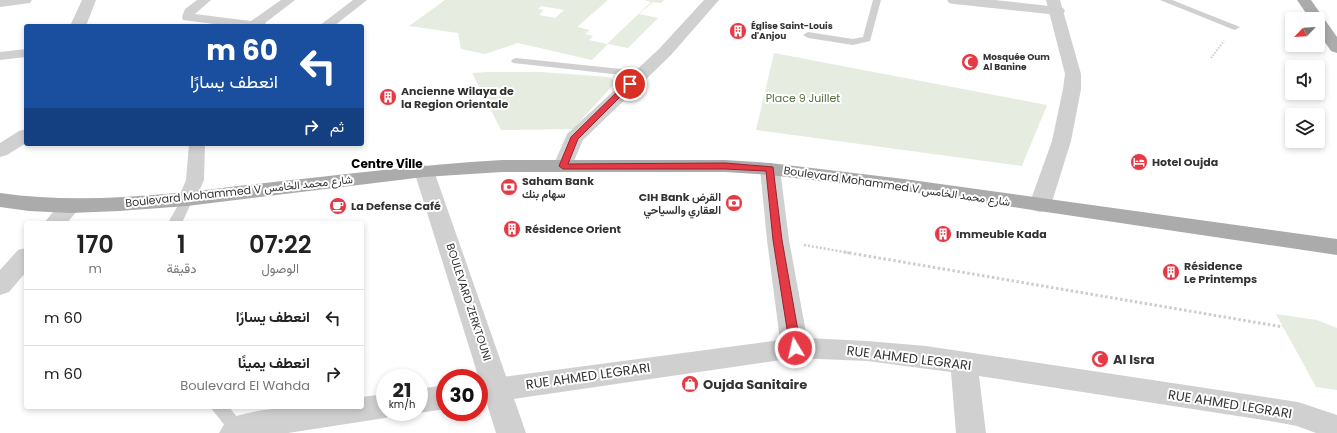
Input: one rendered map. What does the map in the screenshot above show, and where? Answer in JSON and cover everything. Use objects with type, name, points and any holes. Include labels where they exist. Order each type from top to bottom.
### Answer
[{"type":"main road","points":[[1304,0],[1312,12]]},
{"type":"main road","points":[[1325,31],[1337,48]]},
{"type":"main road","name":"Boulevard Mohammed V شارع محمد الخامس","points":[[0,200],[29,204],[70,206],[119,204],[187,199],[424,171],[502,166],[725,166],[770,169],[904,185],[1337,247]]},
{"type":"street","points":[[0,3],[25,0]]},
{"type":"street","points":[[79,24],[89,0]]},
{"type":"street","points":[[205,0],[188,12],[188,17],[242,24]]},
{"type":"street","points":[[260,24],[289,0]]},
{"type":"street","points":[[329,24],[361,0]]},
{"type":"street","points":[[563,166],[574,138],[665,52],[712,0]]},
{"type":"street","points":[[954,0],[1056,6],[1073,74],[1073,87],[1071,102],[1050,179],[1040,205]]},
{"type":"street","points":[[0,56],[24,53]]},
{"type":"street","points":[[0,151],[24,136]]},
{"type":"street","points":[[187,199],[195,180],[197,146]]},
{"type":"street","points":[[770,169],[778,240],[795,348]]},
{"type":"street","name":"BOULEVARD ZERKTOUNI","points":[[424,171],[482,369]]},
{"type":"street","points":[[57,221],[70,206]]},
{"type":"street","points":[[0,286],[24,258]]},
{"type":"street","name":"RUE AHMED LEGRARI","points":[[488,390],[795,348],[867,351],[926,357],[964,364],[1270,409],[1298,414],[1337,428]]},
{"type":"street","points":[[964,364],[971,433]]},
{"type":"street","name":"BOULEVARD ZERKTOUNI","points":[[488,390],[511,433]]},
{"type":"street","points":[[364,408],[376,407]]},
{"type":"street","points":[[230,423],[358,409]]},
{"type":"lane","points":[[808,35],[853,42],[867,39],[877,0]]},
{"type":"lane","points":[[1164,0],[1235,27]]},
{"type":"lane","points":[[516,61],[640,74]]},
{"type":"lane","points":[[177,221],[187,199]]},
{"type":"path","points":[[778,240],[1282,327]]},
{"type":"green space","points":[[445,0],[608,0],[577,27],[590,30],[585,34],[593,36],[589,40],[607,44],[651,2],[644,0],[664,0],[661,3],[653,2],[639,14],[658,18],[628,48],[608,44],[592,60],[518,43],[485,54],[461,49],[458,33],[409,26]],"holes":[[[541,6],[564,10],[555,18],[539,15],[544,10],[538,9]]]},
{"type":"green space","name":"Place 9 Juillet","points":[[774,53],[1047,105],[1022,166],[756,130]]},
{"type":"green space","points":[[541,72],[609,77],[616,82],[573,129],[501,130],[472,73]]},
{"type":"green space","points":[[1276,314],[1317,320],[1337,328],[1337,390],[1316,387]]},
{"type":"place","name":"Église Saint-Louis d'Anjou","points":[[738,31]]},
{"type":"place","name":"Mosquée Oum Al Banine","points":[[970,62]]},
{"type":"place","name":"Ancienne Wilaya de la Region Orientale","points":[[388,97]]},
{"type":"place","name":"Hotel Oujda","points":[[1139,162]]},
{"type":"place","name":"Saham Bank سهام بنك","points":[[509,187]]},
{"type":"place","name":"CIH Bank القرض العقاري والسياحي","points":[[734,203]]},
{"type":"place","name":"La Defense Café","points":[[338,206]]},
{"type":"place","name":"Résidence Orient","points":[[512,229]]},
{"type":"place","name":"Immeuble Kada","points":[[943,234]]},
{"type":"place","name":"Résidence Le Printemps","points":[[1171,272]]},
{"type":"place","name":"Al Isra","points":[[1100,359]]},
{"type":"place","name":"Oujda Sanitaire","points":[[690,384]]},
{"type":"district","name":"Centre Ville","points":[[387,163]]},
{"type":"route","points":[[630,84],[574,138],[563,166],[725,166],[770,169],[778,240],[795,348]]}]
